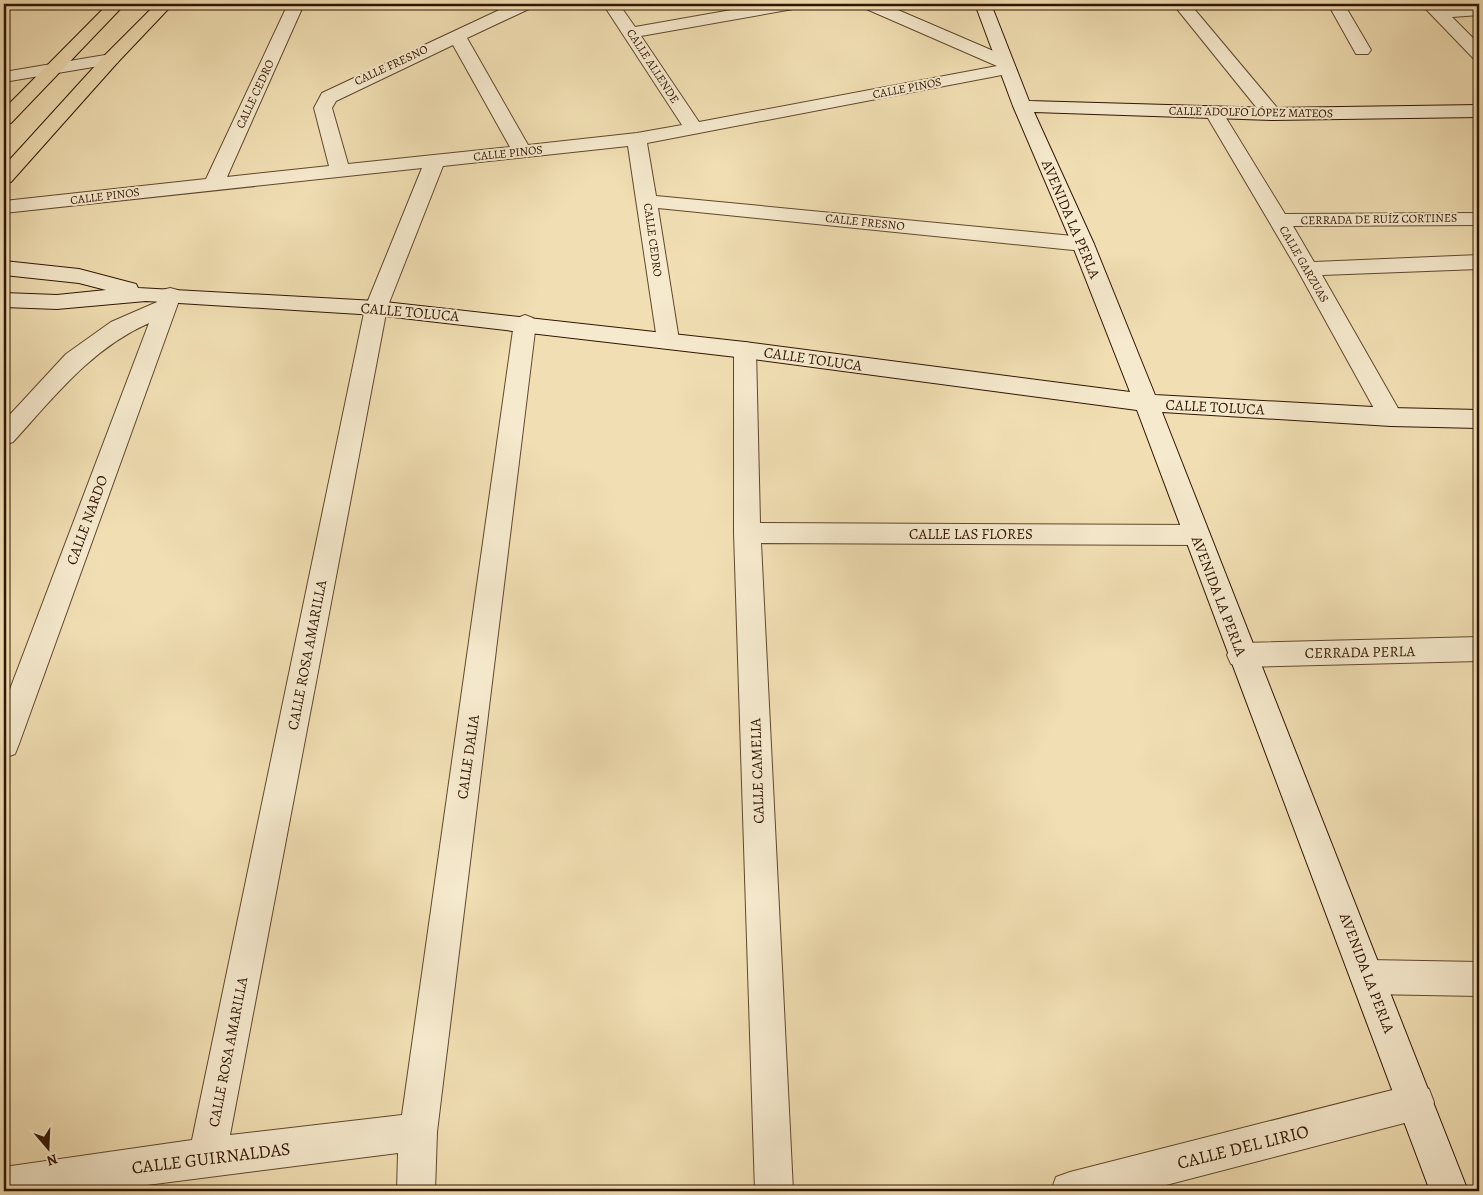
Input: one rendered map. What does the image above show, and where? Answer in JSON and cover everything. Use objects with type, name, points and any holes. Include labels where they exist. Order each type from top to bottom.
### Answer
[{"type":"main road","points":[[4,119],[117,4]]},
{"type":"main road","points":[[4,178],[111,59],[165,4]]},
{"type":"street","name":"CALLE CEDRO","points":[[214,183],[296,4]]},
{"type":"street","name":"CALLE FRESNO","points":[[340,170],[323,108],[329,97],[456,35],[525,4]]},
{"type":"street","name":"CALLE ALLENDE","points":[[611,4],[694,128]]},
{"type":"street","points":[[632,33],[793,4]]},
{"type":"street","points":[[870,4],[1006,66]]},
{"type":"street","name":"AVENIDA LA PERLA","points":[[983,4],[1022,106],[1083,244],[1146,403],[1242,655],[1369,977],[1448,1191]]},
{"type":"street","points":[[1181,4],[1272,114]]},
{"type":"street","points":[[1336,4],[1362,50]]},
{"type":"street","points":[[1434,8],[1479,10]]},
{"type":"street","points":[[1434,8],[1479,54]]},
{"type":"street","points":[[456,35],[522,151]]},
{"type":"street","points":[[4,77],[111,59]]},
{"type":"street","name":"CALLE PINOS","points":[[4,207],[637,139],[1006,66]]},
{"type":"street","name":"CALLE ADOLFO LÓPEZ MATEOS","points":[[1022,106],[1272,114],[1479,112]]},
{"type":"street","name":"CALLE GARZUAS","points":[[1214,113],[1308,269],[1391,417]]},
{"type":"street","name":"CALLE CEDRO","points":[[637,139],[668,340]]},
{"type":"street","name":"CALLE ROSA AMARILLA","points":[[207,1157],[376,308],[435,161]]},
{"type":"street","name":"CALLE FRESNO","points":[[648,201],[1083,244]]},
{"type":"street","name":"CERRADA DE RUÍZ CORTINES","points":[[1278,220],[1479,219]]},
{"type":"street","points":[[1308,269],[1479,262]]},
{"type":"street","name":"CALLE TOLUCA","points":[[4,268],[79,276],[161,298]]},
{"type":"street","points":[[4,436],[74,360],[161,298]]},
{"type":"street","name":"CALLE TOLUCA","points":[[4,300],[57,302],[161,298],[376,308],[668,340],[1146,403],[1391,417],[1479,419]]},
{"type":"street","name":"CALLE NARDO","points":[[4,744],[161,298]]},
{"type":"street","name":"CALLE DALIA","points":[[416,1191],[418,1132],[525,323]]},
{"type":"street","name":"CALLE CAMELIA","points":[[745,350],[747,533],[774,1191]]},
{"type":"street","name":"CALLE LAS FLORES","points":[[747,533],[1196,535]]},
{"type":"street","name":"CERRADA PERLA","points":[[1242,655],[1479,649]]},
{"type":"street","points":[[1369,977],[1479,978]]},
{"type":"street","name":"CALLE DEL LIRIO","points":[[1070,1191],[1416,1102]]},
{"type":"street","name":"CALLE GUIRNALDAS","points":[[4,1186],[207,1157],[418,1132]]}]
